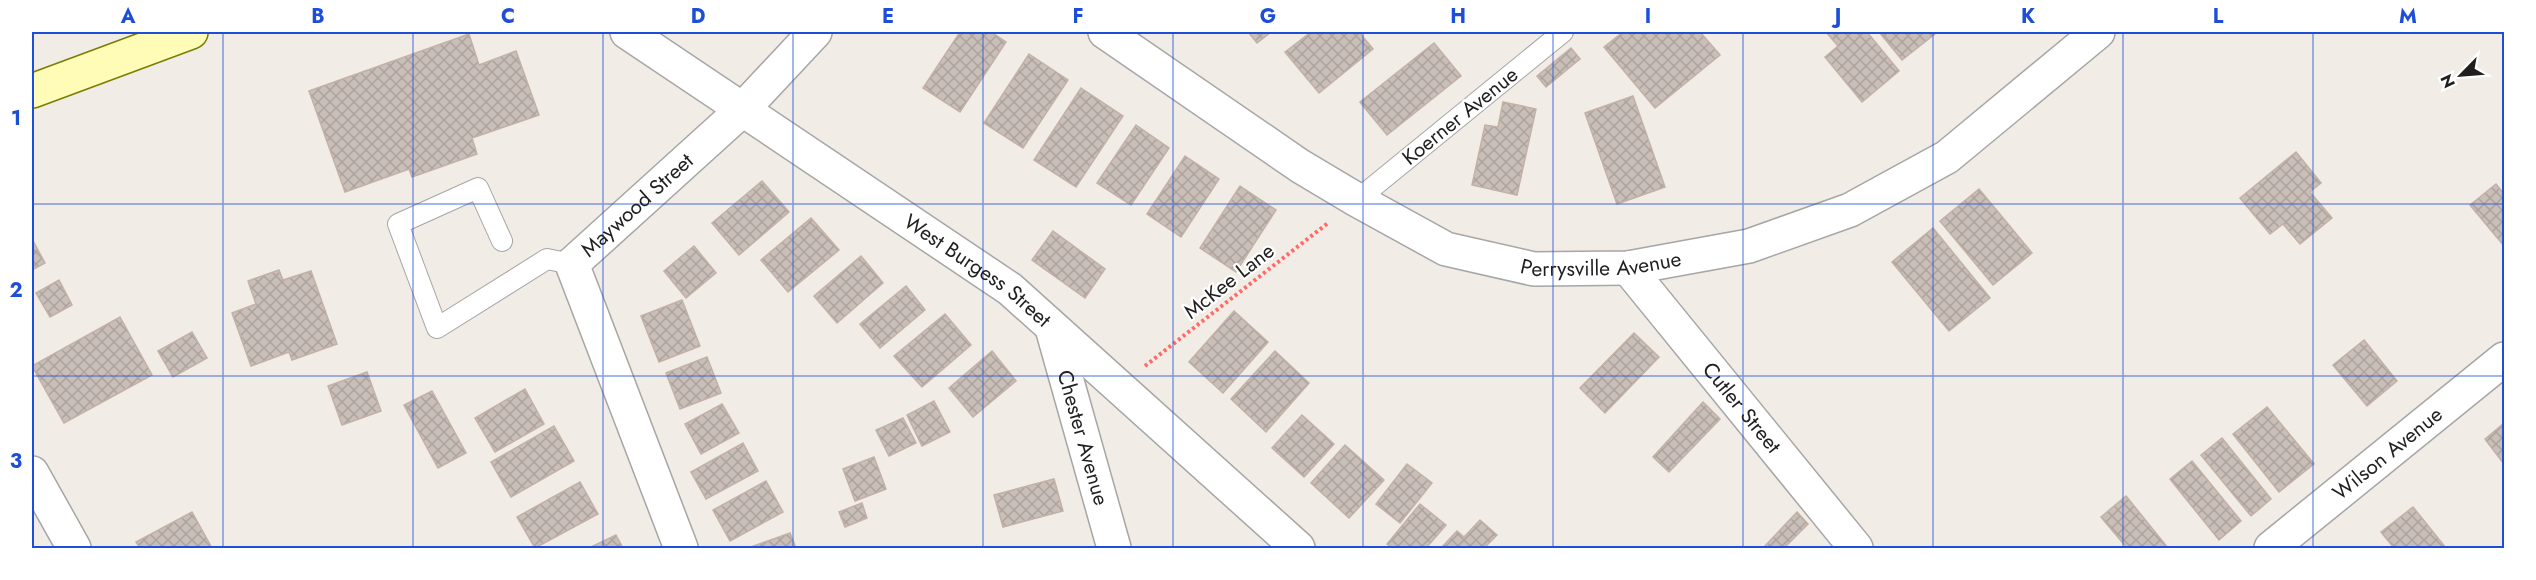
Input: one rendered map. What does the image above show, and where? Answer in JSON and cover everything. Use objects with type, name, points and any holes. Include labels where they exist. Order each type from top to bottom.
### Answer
[{"type":"main road","points":[[32,91],[191,32]]},
{"type":"street","name":"West Burgess Street","points":[[627,32],[741,111],[1010,290],[1298,549]]},
{"type":"street","name":"Maywood Street","points":[[681,549],[572,264],[741,111],[815,32]]},
{"type":"street","name":"Perrysville Avenue","points":[[1105,32],[1300,166],[1357,200],[1446,249],[1534,269],[1628,268],[1749,246],[1850,210],[1947,157],[2098,32]]},
{"type":"street","name":"Cutler Street","points":[[1628,268],[1856,549]]},
{"type":"street","name":"Chester Avenue","points":[[1053,328],[1114,549]]},
{"type":"street","name":"Wilson Avenue","points":[[2271,549],[2505,359]]},
{"type":"street","points":[[32,473],[74,549]]},
{"type":"lane","name":"Koerner Avenue","points":[[1357,200],[1563,32]]},
{"type":"lane","points":[[502,242],[478,188],[398,224],[437,328],[547,259],[572,264]]},
{"type":"path","name":"McKee Lane","points":[[1118,387],[1357,200]]},
{"type":"building","points":[[960,32],[991,32],[1006,42],[960,112],[923,88]]},
{"type":"building","points":[[1248,32],[1271,32],[1257,43]]},
{"type":"building","points":[[1311,32],[1359,32],[1373,49],[1319,93],[1285,52]]},
{"type":"building","points":[[1623,32],[1700,32],[1720,55],[1655,108],[1604,47]]},
{"type":"building","points":[[1826,32],[1867,32],[1899,71],[1862,102],[1825,57],[1838,46]]},
{"type":"building","points":[[1879,32],[1933,32],[1935,34],[1902,60]]},
{"type":"building","points":[[469,34],[479,65],[516,51],[539,115],[472,138],[477,154],[412,177],[409,169],[345,192],[309,91]]},
{"type":"building","points":[[1434,43],[1461,76],[1387,135],[1360,102]]},
{"type":"building","points":[[1571,48],[1580,59],[1546,87],[1537,76]]},
{"type":"building","points":[[1029,54],[1068,80],[1023,148],[984,123]]},
{"type":"building","points":[[1081,88],[1123,116],[1076,187],[1034,160]]},
{"type":"building","points":[[1633,96],[1665,187],[1617,204],[1585,113]]},
{"type":"building","points":[[1503,102],[1536,109],[1517,195],[1472,185],[1485,125],[1498,127]]},
{"type":"building","points":[[1136,125],[1169,148],[1131,205],[1097,183]]},
{"type":"building","points":[[2296,152],[2321,183],[2310,192],[2332,218],[2300,244],[2283,224],[2270,234],[2240,198]]},
{"type":"building","points":[[1185,156],[1219,179],[1181,237],[1147,214]]},
{"type":"building","points":[[762,181],[789,212],[739,255],[712,223]]},
{"type":"building","points":[[2496,184],[2504,194],[2504,246],[2470,205]]},
{"type":"building","points":[[1240,186],[1276,210],[1236,272],[1200,248]]},
{"type":"building","points":[[1979,189],[2032,253],[1993,285],[1940,221]]},
{"type":"building","points":[[811,218],[839,250],[788,292],[761,260]]},
{"type":"building","points":[[1933,228],[1990,298],[1949,331],[1892,262]]},
{"type":"building","points":[[1053,231],[1105,269],[1085,298],[1032,260]]},
{"type":"building","points":[[32,239],[45,263],[32,270]]},
{"type":"building","points":[[694,246],[716,273],[686,298],[664,271]]},
{"type":"building","points":[[861,256],[883,283],[837,323],[814,296]]},
{"type":"building","points":[[279,270],[283,280],[311,271],[337,344],[292,360],[289,352],[251,366],[232,313],[256,304],[248,281]]},
{"type":"building","points":[[59,280],[72,305],[50,317],[36,293]]},
{"type":"building","points":[[906,286],[925,310],[880,348],[860,324]]},
{"type":"building","points":[[682,300],[700,346],[659,362],[641,316]]},
{"type":"building","points":[[1234,311],[1268,342],[1223,393],[1189,362]]},
{"type":"building","points":[[945,314],[971,345],[922,387],[894,356]]},
{"type":"building","points":[[120,317],[152,375],[64,423],[32,366]]},
{"type":"building","points":[[192,332],[207,358],[173,377],[158,351]]},
{"type":"building","points":[[1634,333],[1659,357],[1605,413],[1580,388]]},
{"type":"building","points":[[2364,340],[2397,381],[2367,406],[2333,365]]},
{"type":"building","points":[[992,351],[1016,381],[973,417],[949,388]]},
{"type":"building","points":[[1275,351],[1309,383],[1266,432],[1231,399]]},
{"type":"building","points":[[707,357],[721,393],[680,409],[666,373]]},
{"type":"building","points":[[367,372],[381,411],[342,425],[328,386]]},
{"type":"building","points":[[525,389],[544,424],[495,452],[475,418]]},
{"type":"building","points":[[432,391],[466,453],[438,468],[404,405]]},
{"type":"building","points":[[934,401],[950,432],[922,446],[907,415]]},
{"type":"building","points":[[1703,402],[1720,419],[1669,472],[1653,457]]},
{"type":"building","points":[[722,404],[739,433],[701,454],[685,424]]},
{"type":"building","points":[[2267,407],[2314,464],[2279,492],[2233,434]]},
{"type":"building","points":[[1302,415],[1334,444],[1304,477],[1272,448]]},
{"type":"building","points":[[903,418],[916,443],[889,456],[876,430]]},
{"type":"building","points":[[2504,423],[2504,464],[2485,439]]},
{"type":"building","points":[[554,426],[574,461],[511,497],[491,462]]},
{"type":"building","points":[[2222,438],[2271,499],[2251,516],[2201,455]]},
{"type":"building","points":[[743,443],[758,471],[706,499],[691,472]]},
{"type":"building","points":[[1345,445],[1384,480],[1349,518],[1311,483]]},
{"type":"building","points":[[874,457],[886,489],[855,501],[843,469]]},
{"type":"building","points":[[2192,461],[2241,521],[2219,540],[2170,479]]},
{"type":"building","points":[[1407,464],[1432,483],[1400,523],[1376,504]]},
{"type":"building","points":[[1054,479],[1063,511],[1003,527],[994,495]]},
{"type":"building","points":[[766,481],[783,512],[730,541],[713,510]]},
{"type":"building","points":[[580,482],[598,514],[535,548],[517,517]]},
{"type":"building","points":[[2126,496],[2168,548],[2127,548],[2101,517]]},
{"type":"building","points":[[862,503],[867,518],[845,527],[839,512]]},
{"type":"building","points":[[1420,504],[1446,525],[1426,548],[1393,548],[1387,544]]},
{"type":"building","points":[[2413,507],[2446,548],[2394,548],[2381,532]]},
{"type":"building","points":[[192,512],[212,548],[140,548],[136,542]]},
{"type":"building","points":[[1797,512],[1808,524],[1784,548],[1763,548]]},
{"type":"building","points":[[1480,520],[1497,535],[1484,548],[1441,548],[1457,531],[1464,537]]},
{"type":"building","points":[[790,533],[796,548],[748,548]]},
{"type":"building","points":[[616,535],[623,548],[589,548]]}]
